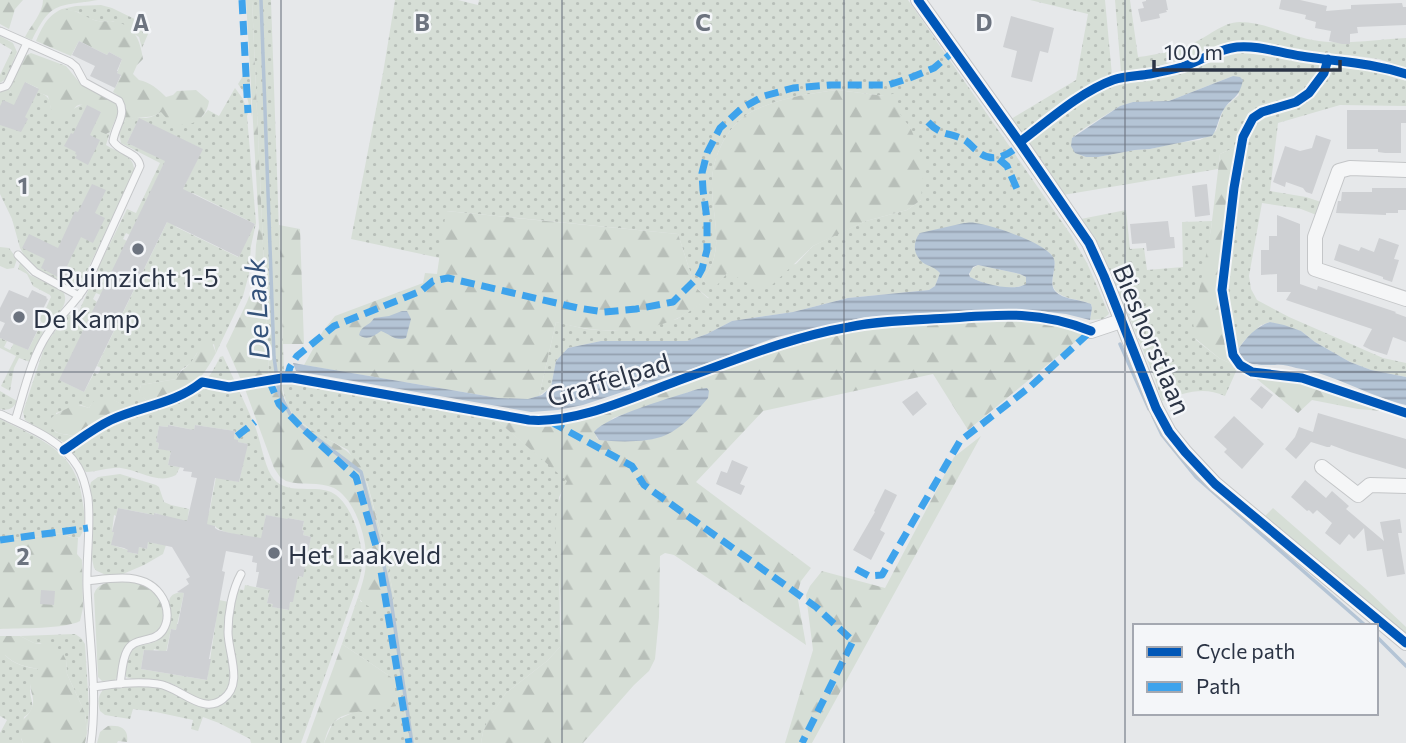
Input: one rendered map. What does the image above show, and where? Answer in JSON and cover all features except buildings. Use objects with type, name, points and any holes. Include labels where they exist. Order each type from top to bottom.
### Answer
[{"type":"street","name":"Bieshorstlaan","points":[[918,0],[1082,233],[1104,276],[1156,408],[1169,432],[1215,484],[1406,643]]},
{"type":"street","points":[[1406,170],[1350,168],[1339,172],[1315,237],[1315,269],[1406,299]]},
{"type":"street","points":[[1091,331],[1121,321]]},
{"type":"street","points":[[1322,467],[1358,495],[1370,485],[1406,486]]},
{"type":"lane","points":[[0,30],[73,64],[84,82],[119,101],[122,114],[113,141],[140,162],[139,170],[79,296],[55,323],[42,343],[15,421]]},
{"type":"lane","points":[[0,88],[8,83],[27,43]]},
{"type":"lane","points":[[19,255],[35,272],[79,296]]},
{"type":"lane","points":[[0,414],[59,446],[74,460],[86,485],[87,581],[94,715],[91,743]]},
{"type":"lane","points":[[93,687],[163,684],[205,704],[223,700],[230,692],[234,679],[229,624],[236,588],[242,575]]},
{"type":"lane","points":[[87,581],[123,577],[139,579],[157,591],[166,606],[167,622],[160,634],[150,640],[134,643],[128,649],[120,684]]},
{"type":"green space","points":[[0,0],[23,0],[15,9],[9,29],[0,24]]},
{"type":"green space","points":[[43,0],[98,0],[57,8],[45,18],[32,40],[25,37],[39,14]]},
{"type":"green space","points":[[246,0],[252,0],[269,378],[245,382],[241,380],[226,346],[254,284],[259,227]]},
{"type":"green space","points":[[252,0],[271,0],[284,375],[269,378]]},
{"type":"green space","points":[[395,0],[458,0],[478,5],[479,0],[908,0],[1071,235],[1087,263],[1109,314],[1103,319],[1090,320],[1091,304],[1058,293],[1052,280],[1052,256],[1033,243],[923,263],[934,267],[940,273],[935,286],[929,290],[848,298],[793,312],[732,321],[687,341],[601,341],[568,348],[556,361],[551,387],[539,396],[556,322],[586,329],[614,331],[677,319],[709,298],[695,287],[678,234],[447,211],[440,258],[351,239]],"holes":[[[838,90],[884,96],[911,129],[921,200],[907,210],[866,221],[813,246],[796,264],[728,272],[713,289],[703,280],[713,261],[716,242],[712,175],[723,142],[737,123],[755,110],[806,94]]]},
{"type":"green space","points":[[1030,0],[1105,0],[1112,75],[1076,92],[1021,134],[1011,119],[1076,80],[1088,14]]},
{"type":"green space","points":[[1115,0],[1130,0],[1138,57],[1185,46],[1227,25],[1240,22],[1329,42],[1406,38],[1406,68],[1379,59],[1317,53],[1240,40],[1160,66],[1121,72]]},
{"type":"green space","points":[[101,5],[151,27],[142,48],[139,37],[113,21],[98,21],[78,12],[62,9]]},
{"type":"green space","points":[[62,9],[75,11],[96,21],[125,25],[138,39],[143,59],[133,74],[139,80],[154,86],[166,97],[177,91],[196,90],[209,101],[202,117],[192,123],[180,124],[172,122],[161,112],[123,122],[125,105],[113,92],[121,76],[117,73],[122,59],[109,52],[107,55],[79,41],[71,56],[36,41],[49,18]]},
{"type":"green space","points":[[0,36],[13,43],[17,52],[6,79],[0,83],[0,75],[12,50],[0,43]]},
{"type":"green space","points":[[1240,50],[1324,63],[1315,80],[1301,95],[1266,105],[1249,118],[1242,130],[1238,146],[1220,154],[1218,169],[1063,195],[1027,143],[1078,103],[1111,85],[1179,71]],"holes":[[[1233,76],[1239,95],[1224,108],[1216,131],[1200,140],[1098,157],[1082,156],[1072,138],[1120,106],[1133,102],[1169,101]]]},
{"type":"green space","points":[[31,53],[66,66],[80,83],[116,103],[119,111],[110,132],[106,134],[93,129],[101,112],[90,107],[78,105],[66,117],[59,119],[52,113],[48,96],[37,92],[38,88],[25,82],[19,93],[11,93],[9,88],[25,56]]},
{"type":"green space","points":[[1333,64],[1377,69],[1406,78],[1406,106],[1340,105],[1278,123],[1270,191],[1324,203],[1319,216],[1301,209],[1262,203],[1249,276],[1251,289],[1257,300],[1289,317],[1383,358],[1406,363],[1406,377],[1371,370],[1350,362],[1301,331],[1270,322],[1261,325],[1238,350],[1227,290],[1249,134],[1266,114],[1295,107],[1314,95]]},
{"type":"green space","points":[[249,66],[252,117],[247,97],[238,84]]},
{"type":"green space","points":[[25,82],[39,89],[38,92],[48,98],[51,109],[70,113],[83,104],[101,112],[99,131],[108,134],[110,132],[106,145],[129,158],[134,167],[134,173],[82,281],[77,286],[69,285],[37,269],[25,257],[0,194],[0,92],[9,88],[11,93]]},
{"type":"green space","points":[[235,88],[248,113],[256,223],[243,296],[216,353],[214,344],[197,353],[176,379],[141,385],[139,392],[149,405],[129,411],[114,401],[103,399],[97,400],[89,408],[81,405],[56,413],[55,432],[78,438],[65,443],[25,420],[23,412],[45,345],[68,314],[76,318],[127,209],[136,213],[160,163],[121,143],[119,133],[123,122],[136,117],[151,117],[161,112],[202,117],[208,110],[219,116]],"holes":[[[139,119],[202,149],[179,197],[193,193],[255,224],[238,257],[176,227],[171,214],[97,366],[101,368],[98,374],[94,373],[84,392],[60,380],[97,302],[93,299],[96,293],[101,295],[127,241],[123,239],[126,233],[130,235],[166,160],[127,143]]]},
{"type":"green space","points":[[838,90],[884,96],[896,93],[898,111],[911,129],[924,161],[921,200],[907,210],[866,221],[813,246],[771,286],[754,287],[728,272],[713,290],[703,280],[715,252],[712,175],[718,153],[729,132],[745,116],[775,102]]},
{"type":"green space","points":[[1238,146],[1218,288],[1223,336],[1229,357],[1238,367],[1219,358],[1196,339],[1193,323],[1211,229],[1220,154]]},
{"type":"green space","points":[[1126,210],[1130,249],[1144,248],[1147,270],[1183,267],[1182,222],[1212,221],[1196,340],[1219,358],[1238,367],[1225,396],[1201,391],[1162,401],[1111,273],[1081,219]]},
{"type":"green space","points":[[446,211],[678,234],[695,287],[709,299],[676,319],[647,328],[616,331],[556,322],[539,396],[528,399],[498,398],[304,365],[323,331],[335,316],[423,283],[425,273],[437,274]]},
{"type":"green space","points":[[279,225],[300,229],[304,344],[283,344]]},
{"type":"green space","points":[[0,247],[9,248],[17,259],[14,268],[0,266]]},
{"type":"green space","points":[[20,263],[30,275],[63,291],[64,306],[47,326],[39,320],[43,312],[41,311],[46,308],[51,297],[33,286],[27,274],[18,269]]},
{"type":"green space","points":[[978,265],[1020,274],[1026,277],[1026,284],[1006,287],[976,280],[970,277],[970,270]]},
{"type":"green space","points":[[1031,319],[1086,333],[968,430],[933,374],[763,411],[696,482],[811,568],[801,581],[797,594],[806,645],[674,555],[665,553],[660,556],[655,659],[649,671],[583,743],[481,743],[488,719],[506,693],[547,661],[560,647],[561,603],[556,516],[567,481],[493,417],[543,424],[574,419],[745,363],[790,344],[880,325]],"holes":[[[698,389],[694,412],[665,435],[633,441],[599,440],[596,437],[613,418]]]},
{"type":"green space","points":[[38,330],[43,332],[30,362],[19,358],[14,368],[10,391],[1,386],[16,356],[0,348],[0,338],[7,341],[4,347],[10,350],[14,343],[28,350]]},
{"type":"green space","points":[[206,340],[211,340],[216,353],[196,382],[182,393],[147,404],[139,392],[141,385],[176,379]]},
{"type":"green space","points":[[223,356],[256,429],[271,475],[283,486],[324,490],[338,497],[355,523],[361,544],[359,580],[301,743],[251,743],[250,739],[203,717],[198,731],[191,729],[193,720],[133,709],[130,719],[105,715],[99,708],[99,697],[103,690],[133,686],[163,688],[203,706],[219,705],[231,695],[237,683],[232,631],[238,589],[244,590],[245,585],[270,590],[267,603],[288,610],[298,576],[302,577],[311,537],[303,535],[304,521],[266,515],[262,539],[204,525],[216,477],[239,482],[247,444],[234,439],[235,431],[195,425],[194,430],[169,425],[159,426],[156,442],[159,443],[158,448],[171,451],[168,465],[180,467],[176,475],[169,478],[155,478],[121,468],[86,472],[71,453],[77,445],[106,425],[184,397],[207,378]]},
{"type":"green space","points":[[1252,375],[1317,387],[1386,411],[1406,413],[1358,409],[1312,400],[1298,413]]},
{"type":"green space","points":[[292,380],[493,417],[568,481],[559,497],[560,647],[547,661],[506,693],[488,720],[481,743],[324,743],[333,722],[352,713],[394,679],[342,644],[358,597],[361,602],[394,598],[384,545],[367,482],[348,450],[314,432],[297,419],[287,406],[281,381]]},
{"type":"green space","points":[[281,381],[288,408],[296,418],[347,451],[363,470],[384,545],[394,598],[386,606],[371,607],[358,597],[365,574],[366,551],[362,530],[348,501],[341,493],[328,486],[286,481],[274,468],[245,389]]},
{"type":"green space","points":[[0,391],[17,401],[12,408],[0,409]]},
{"type":"green space","points":[[102,397],[117,401],[129,411],[98,424],[78,438],[57,432],[51,427],[49,421],[56,414],[78,405],[89,408],[94,401]]},
{"type":"green space","points":[[0,419],[43,441],[66,459],[80,486],[84,525],[80,537],[74,538],[61,533],[0,542]]},
{"type":"green space","points":[[981,436],[812,743],[785,743],[813,650],[806,595],[810,586],[822,571],[885,588],[954,457]]},
{"type":"green space","points":[[120,474],[156,485],[164,502],[189,509],[187,524],[155,513],[154,515],[118,508],[116,516],[114,515],[112,545],[137,554],[139,547],[147,549],[148,542],[166,545],[163,554],[144,565],[123,574],[106,575],[94,568],[92,559],[93,515],[90,486],[98,477]]},
{"type":"green space","points":[[1273,508],[1406,627],[1406,645],[1263,518]]},
{"type":"green space","points":[[61,533],[78,538],[77,554],[82,560],[83,608],[80,621],[54,627],[0,629],[0,542]]},
{"type":"green space","points":[[136,582],[149,587],[161,604],[164,618],[155,632],[125,647],[115,680],[102,681],[98,677],[94,594],[105,583]]},
{"type":"green space","points":[[179,592],[184,593],[176,630],[171,629],[166,653],[154,649],[153,652],[144,650],[141,669],[207,680],[219,600],[229,602],[230,684],[222,695],[212,700],[194,698],[170,683],[131,679],[125,674],[130,652],[157,640],[163,633],[169,615],[170,598]]},
{"type":"green space","points":[[75,634],[85,644],[89,708],[87,733],[85,713],[67,674],[66,660],[40,643],[20,636]]},
{"type":"green space","points":[[0,636],[20,636],[34,643],[52,645],[63,654],[67,674],[85,713],[85,743],[23,743],[19,729],[32,707],[30,686],[38,669],[20,665],[5,655],[0,655]]},
{"type":"green space","points":[[342,644],[394,679],[397,706],[345,715],[331,725],[324,743],[306,743]]},
{"type":"green space","points":[[0,655],[5,655],[20,665],[39,669],[31,685],[32,708],[24,717],[21,739],[23,743],[0,743],[0,733],[7,720],[0,716]]},
{"type":"green space","points":[[108,726],[123,728],[127,733],[127,742],[97,743],[100,732]]},
{"type":"water","points":[[1233,76],[1243,80],[1241,86],[1238,94],[1224,109],[1212,136],[1098,157],[1075,153],[1071,146],[1072,138],[1120,106],[1133,102],[1169,101]]},
{"type":"water","points":[[972,223],[993,227],[1031,241],[1050,253],[1054,259],[1052,284],[1055,291],[1062,296],[1091,304],[1090,320],[1040,311],[977,310],[865,317],[777,337],[583,405],[531,412],[296,371],[293,363],[498,398],[528,399],[542,395],[551,387],[556,361],[568,348],[601,341],[687,341],[732,321],[793,312],[848,298],[929,290],[935,286],[940,273],[921,261],[916,253],[916,241],[920,233]],"holes":[[[978,265],[1026,277],[1026,284],[1014,287],[982,282],[969,274],[973,267]]]},
{"type":"water","points":[[407,311],[411,319],[406,338],[396,338],[381,331],[368,338],[359,335],[374,318]]},
{"type":"water","points":[[1270,322],[1301,331],[1350,362],[1371,370],[1406,377],[1406,405],[1310,371],[1283,365],[1258,365],[1244,360],[1238,350],[1244,341],[1260,326]]},
{"type":"water","points":[[707,388],[708,398],[694,414],[672,432],[659,438],[642,441],[599,440],[594,432],[627,413]]},
{"type":"waterway","name":"De Laak","points":[[261,0],[274,357],[279,393],[290,414],[303,428],[361,472],[390,594],[412,743]]},
{"type":"waterway","points":[[1120,344],[1149,409]]},
{"type":"waterway","points":[[1153,416],[1162,435],[1196,477],[1364,624]]},
{"type":"waterway","points":[[1378,638],[1406,666]]},
{"type":"marked path","points":[[242,0],[248,113]]},
{"type":"marked path","points":[[287,378],[297,356],[334,326],[421,291],[433,281],[448,278],[604,312],[673,302],[697,278],[707,250],[702,173],[707,153],[720,128],[742,108],[764,96],[793,88],[888,85],[934,68],[954,51]]},
{"type":"marked path","points":[[928,122],[941,132],[965,140],[988,157],[1005,155],[1021,144]]},
{"type":"marked path","points":[[999,159],[1007,166],[1017,189]]},
{"type":"marked path","points":[[856,569],[869,576],[882,575],[960,441],[1031,386],[1091,331]]},
{"type":"marked path","points":[[269,380],[279,404],[356,477],[378,553],[409,743]]},
{"type":"marked path","points":[[237,436],[255,422]]},
{"type":"marked path","points":[[551,422],[632,466],[644,485],[816,607],[853,641],[802,743]]},
{"type":"marked path","points":[[0,540],[88,528]]},
{"type":"cycle path","points":[[918,0],[1089,243],[1156,408],[1169,432],[1215,484],[1406,643]]},
{"type":"cycle path","points":[[1020,142],[1101,85],[1118,79],[1182,67],[1230,48],[1261,48],[1406,74]]},
{"type":"cycle path","points":[[1328,59],[1324,73],[1309,93],[1296,102],[1262,112],[1253,118],[1243,137],[1222,290],[1233,355],[1240,365],[1252,372],[1302,378],[1406,413]]},
{"type":"cycle path","name":"Graffelpad","points":[[64,450],[111,420],[181,395],[202,382],[229,387],[293,378],[529,420],[547,420],[604,408],[783,343],[861,325],[1022,316],[1056,320],[1091,331]]},
{"type":"place","name":"Ruimzicht 1-5","points":[[138,249]]},
{"type":"place","name":"De Kamp","points":[[19,317]]},
{"type":"place","name":"Het Laakveld","points":[[274,553]]}]
